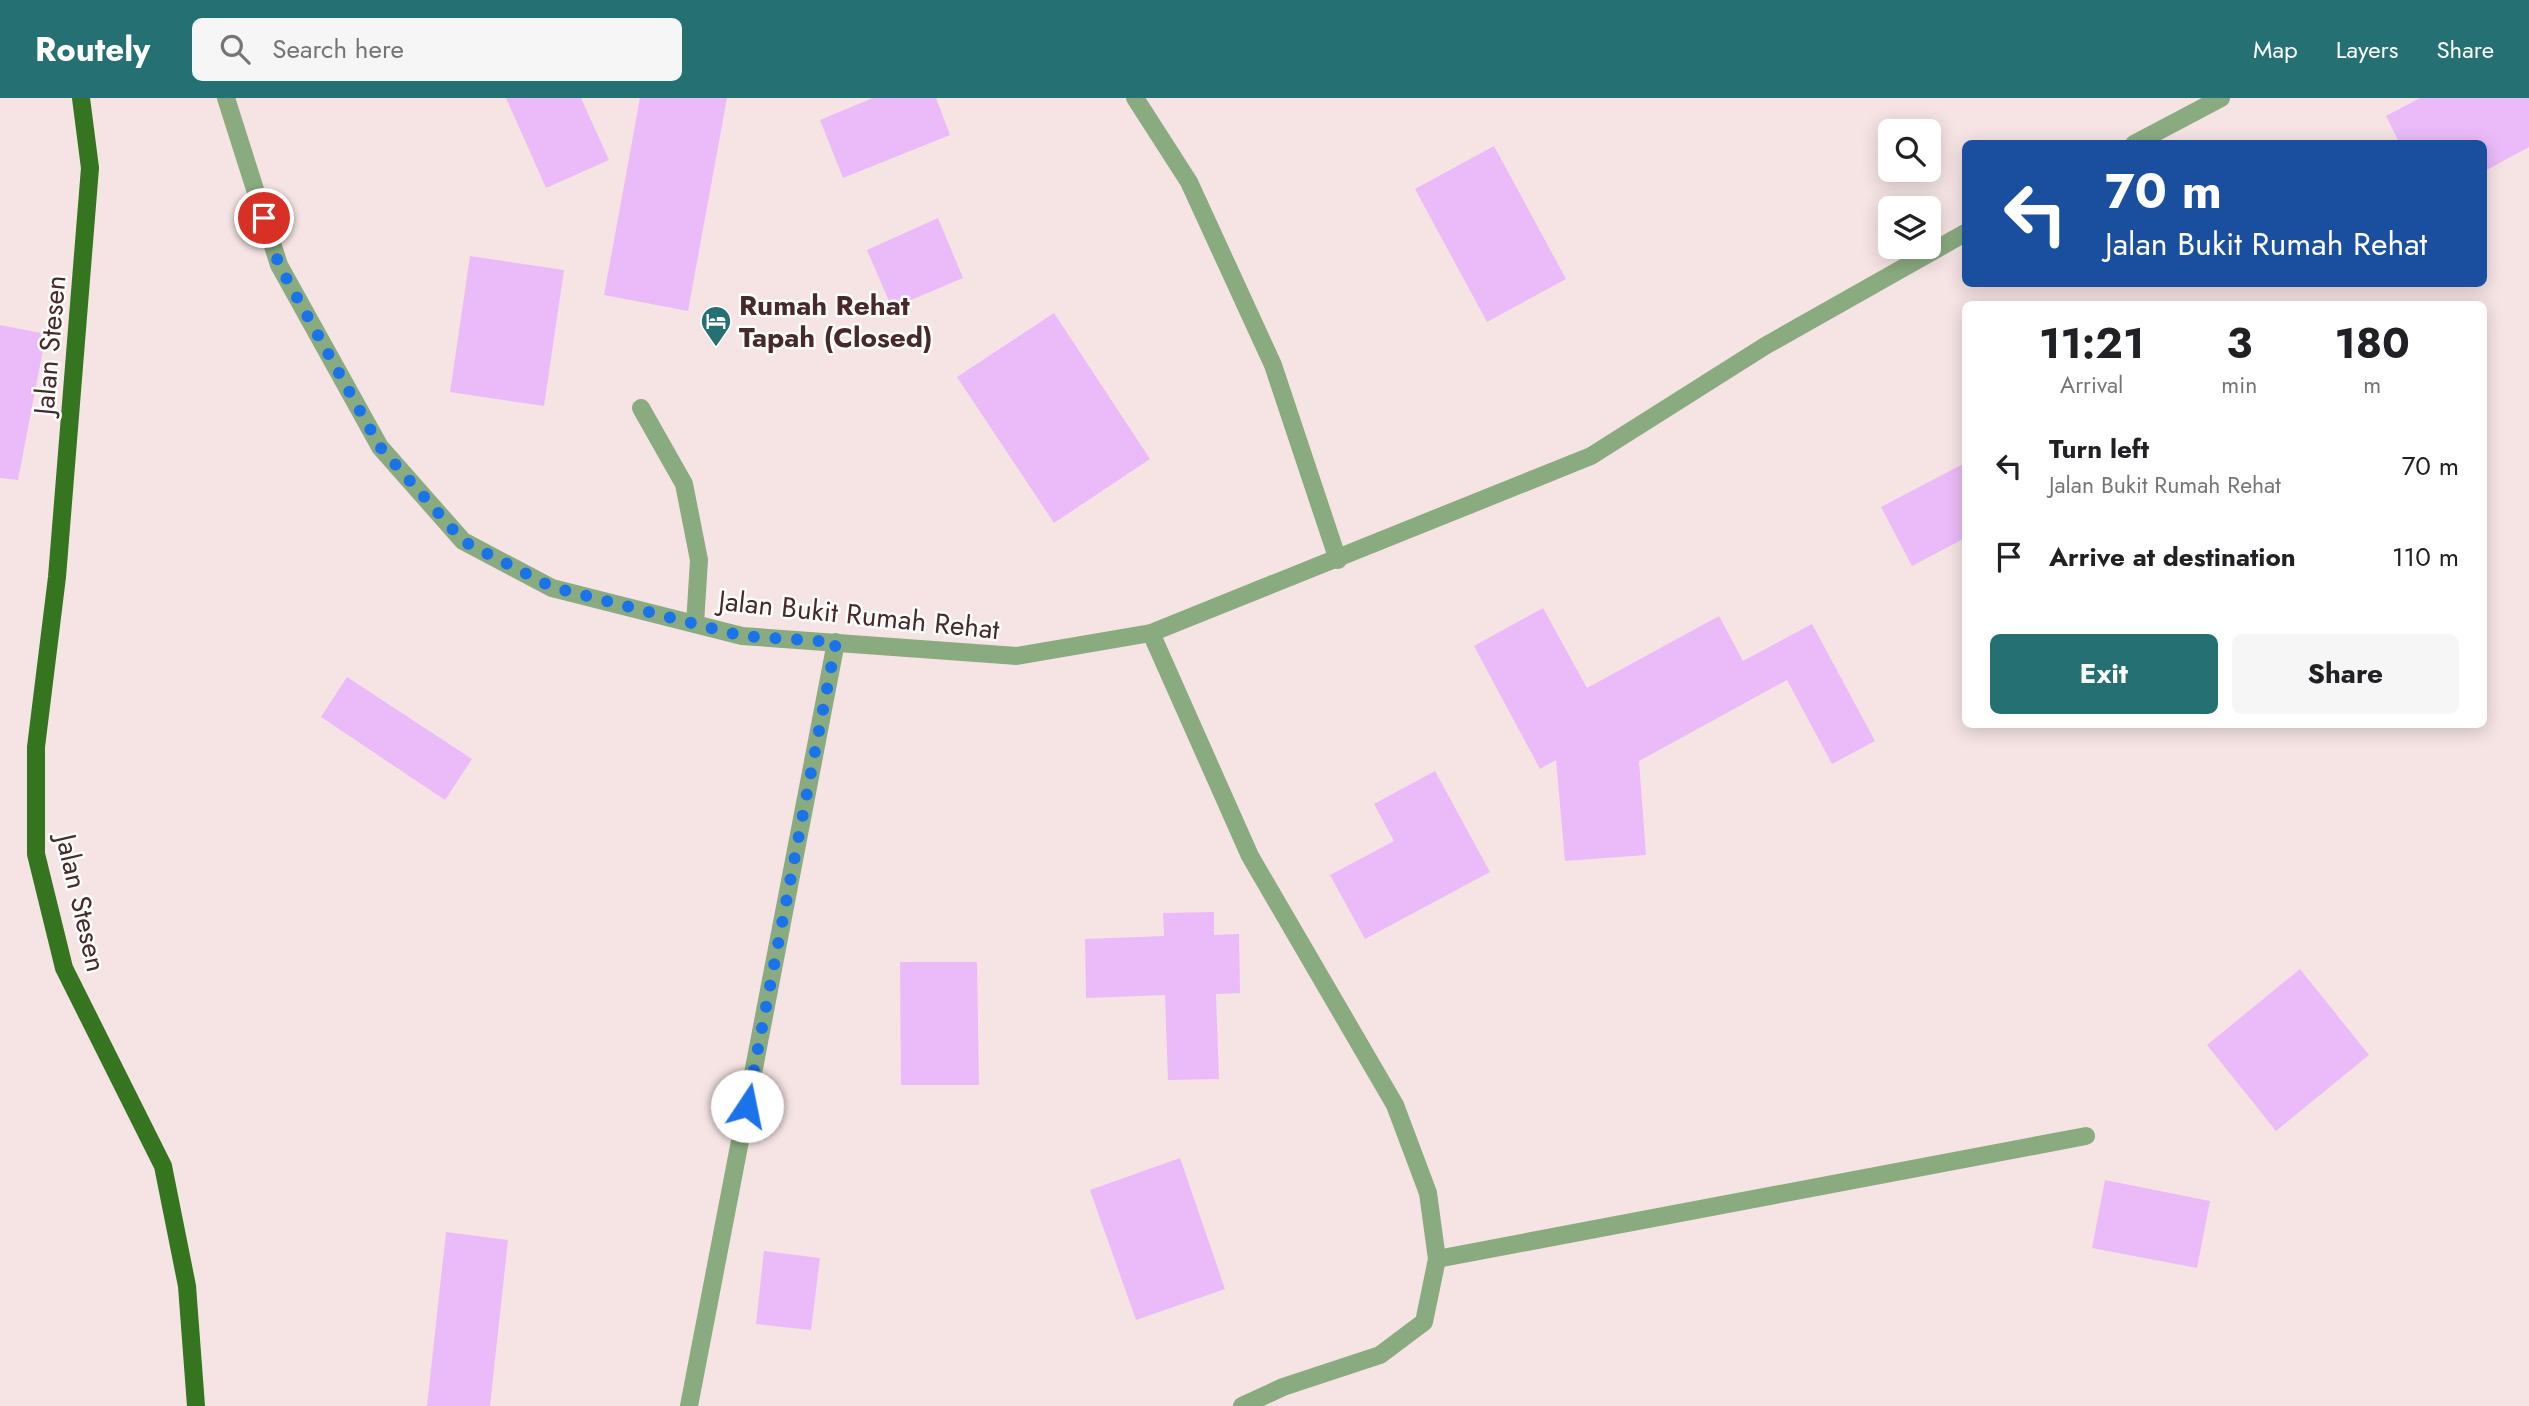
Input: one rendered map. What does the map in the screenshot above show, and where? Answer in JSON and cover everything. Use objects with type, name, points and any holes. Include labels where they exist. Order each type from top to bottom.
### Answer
[{"type":"main road","name":"Jalan Stesen","points":[[81,98],[90,168],[57,577],[36,747],[36,854],[64,968],[163,1166],[187,1286],[196,1406]]},
{"type":"lane","name":"Jalan Bukit Rumah Rehat","points":[[226,98],[279,265],[380,447],[463,541],[552,587],[742,636],[1017,656],[1151,633],[1591,456],[1765,346],[1962,235]]},
{"type":"lane","points":[[1135,98],[1189,182],[1273,365],[1338,560]]},
{"type":"lane","points":[[2142,140],[2221,98]]},
{"type":"lane","points":[[641,408],[684,484],[699,560],[695,624]]},
{"type":"lane","points":[[1151,633],[1250,856],[1395,1105],[1428,1193],[1437,1259],[1424,1322],[1380,1355],[1283,1387],[1242,1406]]},
{"type":"lane","points":[[689,1406],[836,642]]},
{"type":"lane","points":[[1437,1259],[2087,1136]]},
{"type":"building","points":[[506,98],[581,98],[609,160],[546,188]]},
{"type":"building","points":[[640,98],[727,98],[688,311],[604,295]]},
{"type":"building","points":[[873,98],[936,98],[950,135],[843,178],[820,120]]},
{"type":"building","points":[[2420,98],[2529,98],[2529,147],[2487,170],[2487,140],[2398,140],[2386,116]]},
{"type":"building","points":[[1494,146],[1566,279],[1487,322],[1415,189]]},
{"type":"building","points":[[938,218],[963,278],[892,308],[867,250]]},
{"type":"building","points":[[470,256],[564,270],[544,406],[450,392]]},
{"type":"building","points":[[1054,313],[1150,459],[1054,523],[957,377]]},
{"type":"building","points":[[0,325],[46,334],[18,480],[0,478]]},
{"type":"building","points":[[1962,465],[1962,540],[1912,566],[1881,507]]},
{"type":"building","points":[[1543,608],[1587,688],[1719,616],[1743,661],[1812,624],[1875,741],[1832,764],[1787,680],[1639,761],[1646,855],[1565,861],[1556,760],[1540,769],[1474,646]]},
{"type":"building","points":[[347,677],[472,759],[445,800],[321,717]]},
{"type":"building","points":[[1435,771],[1490,872],[1365,939],[1330,875],[1394,841],[1374,804]]},
{"type":"building","points":[[1214,912],[1214,935],[1239,934],[1240,993],[1216,994],[1219,1079],[1168,1080],[1165,995],[1086,998],[1085,939],[1164,936],[1163,913]]},
{"type":"building","points":[[900,962],[977,962],[979,1085],[901,1085]]},
{"type":"building","points":[[2300,969],[2369,1055],[2276,1131],[2207,1045]]},
{"type":"building","points":[[1180,1158],[1225,1289],[1136,1320],[1090,1190]]},
{"type":"building","points":[[2105,1180],[2210,1201],[2197,1268],[2092,1248]]},
{"type":"building","points":[[446,1232],[508,1240],[490,1406],[427,1406]]},
{"type":"building","points":[[764,1251],[820,1258],[811,1330],[756,1324]]},
{"type":"place","name":"Rumah Rehat Tapah (Closed)","points":[[716,348]]},
{"type":"route","points":[[264,218],[279,265],[380,447],[463,541],[552,587],[742,636],[836,642],[747,1106]]}]
